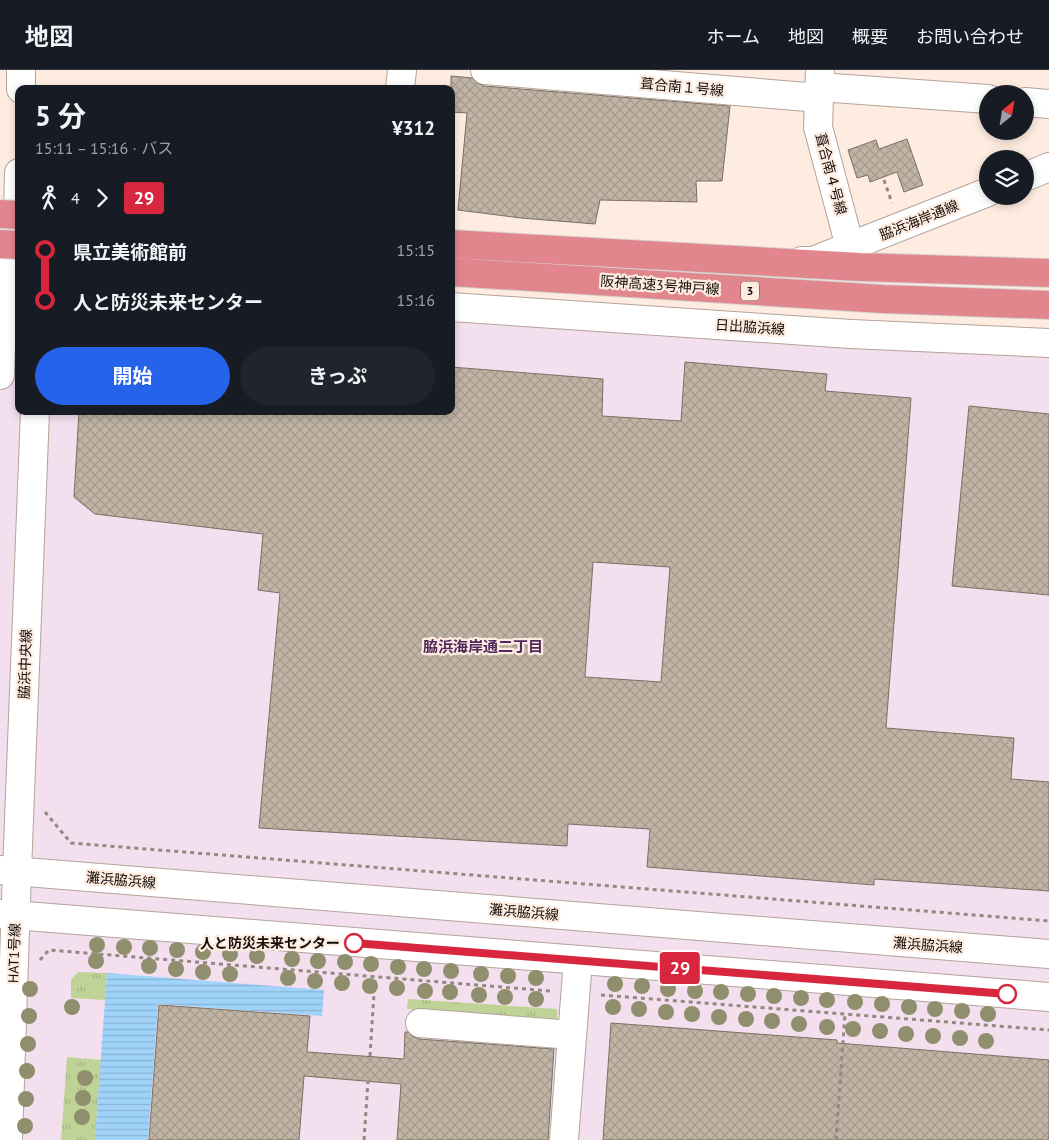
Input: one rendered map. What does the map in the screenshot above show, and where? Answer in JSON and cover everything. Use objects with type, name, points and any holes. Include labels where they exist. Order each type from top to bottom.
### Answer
[{"type":"highway","name":"阪神高速3号神戸線","points":[[455,242],[860,267],[1049,273]]},
{"type":"highway","points":[[0,244],[15,245]]},
{"type":"highway","name":"阪神高速3号神戸線","points":[[455,272],[883,300],[1049,305]]},
{"type":"street","points":[[21,70],[21,85]]},
{"type":"street","points":[[400,85],[402,70]]},
{"type":"street","name":"葺合南１号線","points":[[485,70],[819,85],[979,98]]},
{"type":"street","name":"葺合南４号線","points":[[819,85],[818,128],[850,247]]},
{"type":"street","points":[[1034,103],[1049,104]]},
{"type":"street","points":[[1034,173],[1049,167]]},
{"type":"street","points":[[0,375],[2,282],[15,196]]},
{"type":"street","name":"脇浜海岸通線","points":[[455,242],[813,262],[979,196]]},
{"type":"street","name":"日出脇浜線","points":[[455,308],[852,334],[1049,343]]},
{"type":"street","name":"脇浜中央線","points":[[8,915],[8,871],[36,415]]},
{"type":"street","name":"灘浜脇浜線","points":[[8,871],[1049,954]]},
{"type":"street","points":[[8,915],[1049,997]]},
{"type":"street","name":"HAT1号線","points":[[8,915],[8,1140]]},
{"type":"street","points":[[564,1140],[578,960]]},
{"type":"street","points":[[420,1023],[572,1035]]},
{"type":"path","points":[[43,811],[71,843],[1049,922]]},
{"type":"path","points":[[33,961],[38,961],[49,950],[375,978],[1049,1030]]},
{"type":"path","points":[[370,1056],[375,978]]},
{"type":"path","points":[[836,1140],[845,1014]]},
{"type":"path","points":[[364,1140],[368,1081]]},
{"type":"shaded area","points":[[0,282],[15,283],[15,415],[455,415],[455,307],[1049,343],[1049,1140],[0,1140]]},
{"type":"green space","points":[[78,972],[107,973],[105,1000],[71,998],[71,980]]},
{"type":"green space","points":[[408,999],[557,1009],[557,1022],[407,1009]]},
{"type":"green space","points":[[67,1057],[101,1060],[95,1140],[61,1140]]},
{"type":"water","points":[[107,973],[324,990],[322,1016],[158,1004],[148,1140],[95,1140]]},
{"type":"building","points":[[451,76],[472,78],[484,86],[730,106],[722,181],[696,181],[697,202],[600,200],[595,224],[521,218],[458,210],[467,113],[455,112],[455,85],[451,85]]},
{"type":"building","points":[[907,139],[923,185],[904,192],[897,172],[870,182],[868,175],[857,178],[848,150],[876,140],[879,149]]},
{"type":"building","points":[[685,362],[827,374],[825,391],[911,398],[886,728],[1014,738],[1011,779],[1049,782],[1049,891],[874,879],[874,885],[647,867],[650,829],[568,824],[567,846],[259,828],[280,593],[258,590],[263,534],[95,514],[74,497],[79,415],[455,415],[455,367],[603,379],[602,416],[681,421]],"holes":[[[593,562],[670,567],[661,682],[585,677]]]},
{"type":"building","points":[[969,406],[1049,414],[1049,595],[952,586]]},
{"type":"building","points":[[159,1005],[310,1016],[307,1052],[404,1059],[405,1032],[419,1039],[554,1049],[548,1140],[397,1140],[401,1084],[304,1076],[299,1140],[149,1140]]},
{"type":"building","points":[[611,1023],[837,1040],[837,1043],[1049,1060],[1049,1140],[603,1140]]},
{"type":"bus line","name":"29","points":[[354,943],[1007,994]]},
{"type":"place","name":"人と防災未来センター","points":[[354,943]]},
{"type":"district","name":"脇浜海岸通二丁目","points":[[483,647]]}]
